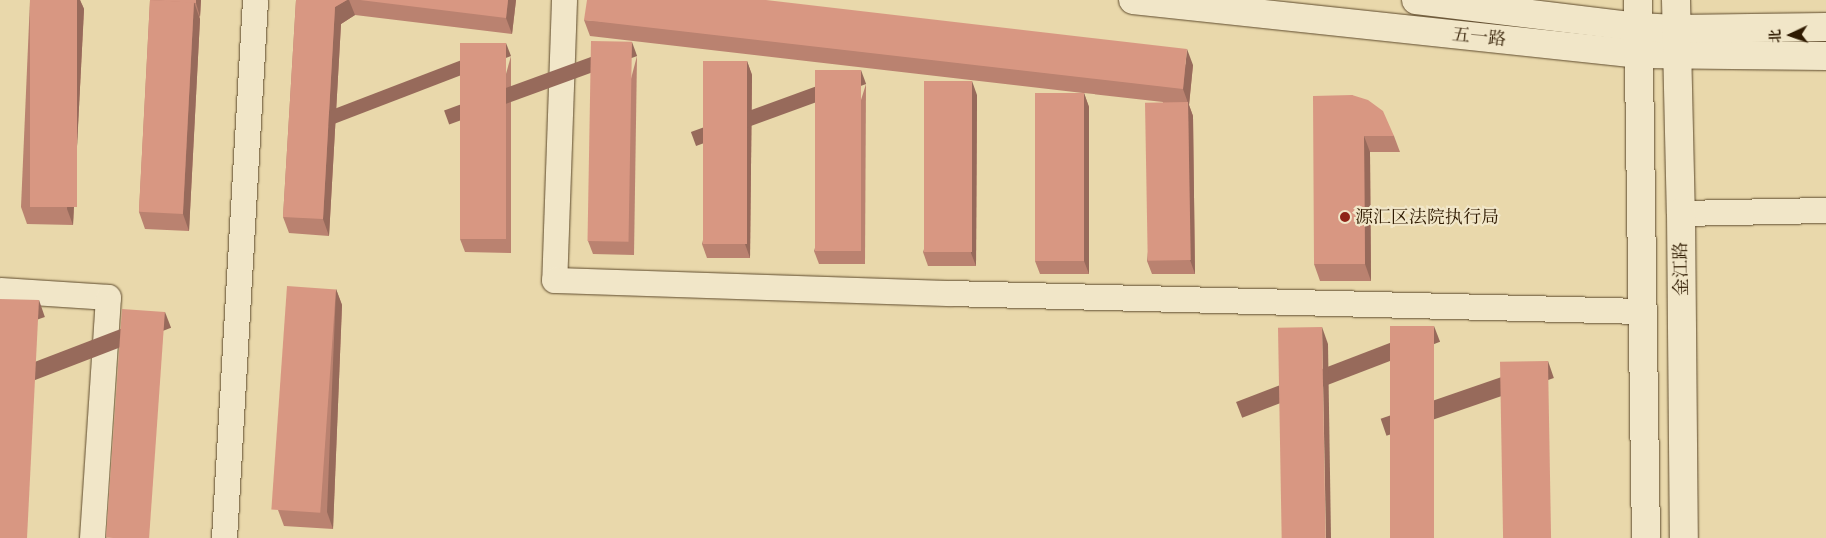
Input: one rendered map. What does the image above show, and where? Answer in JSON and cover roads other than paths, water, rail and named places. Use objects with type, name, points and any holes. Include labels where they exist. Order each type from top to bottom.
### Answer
[{"type":"street","points":[[224,538],[255,0]]},
{"type":"street","points":[[564,0],[554,280],[949,293],[1643,311]]},
{"type":"street","name":"五一路","points":[[1133,0],[1638,54],[1676,56],[1826,56]]},
{"type":"street","name":"五一路","points":[[1416,0],[1638,27],[1676,29],[1826,27]]},
{"type":"street","points":[[1638,0],[1646,538]]},
{"type":"street","name":"金江路","points":[[1676,0],[1681,213],[1684,538]]},
{"type":"street","points":[[1681,213],[1826,210]]},
{"type":"street","points":[[0,290],[108,297],[92,538]]},
{"type":"place","name":"源汇区法院执行局","points":[[1345,217]]}]
